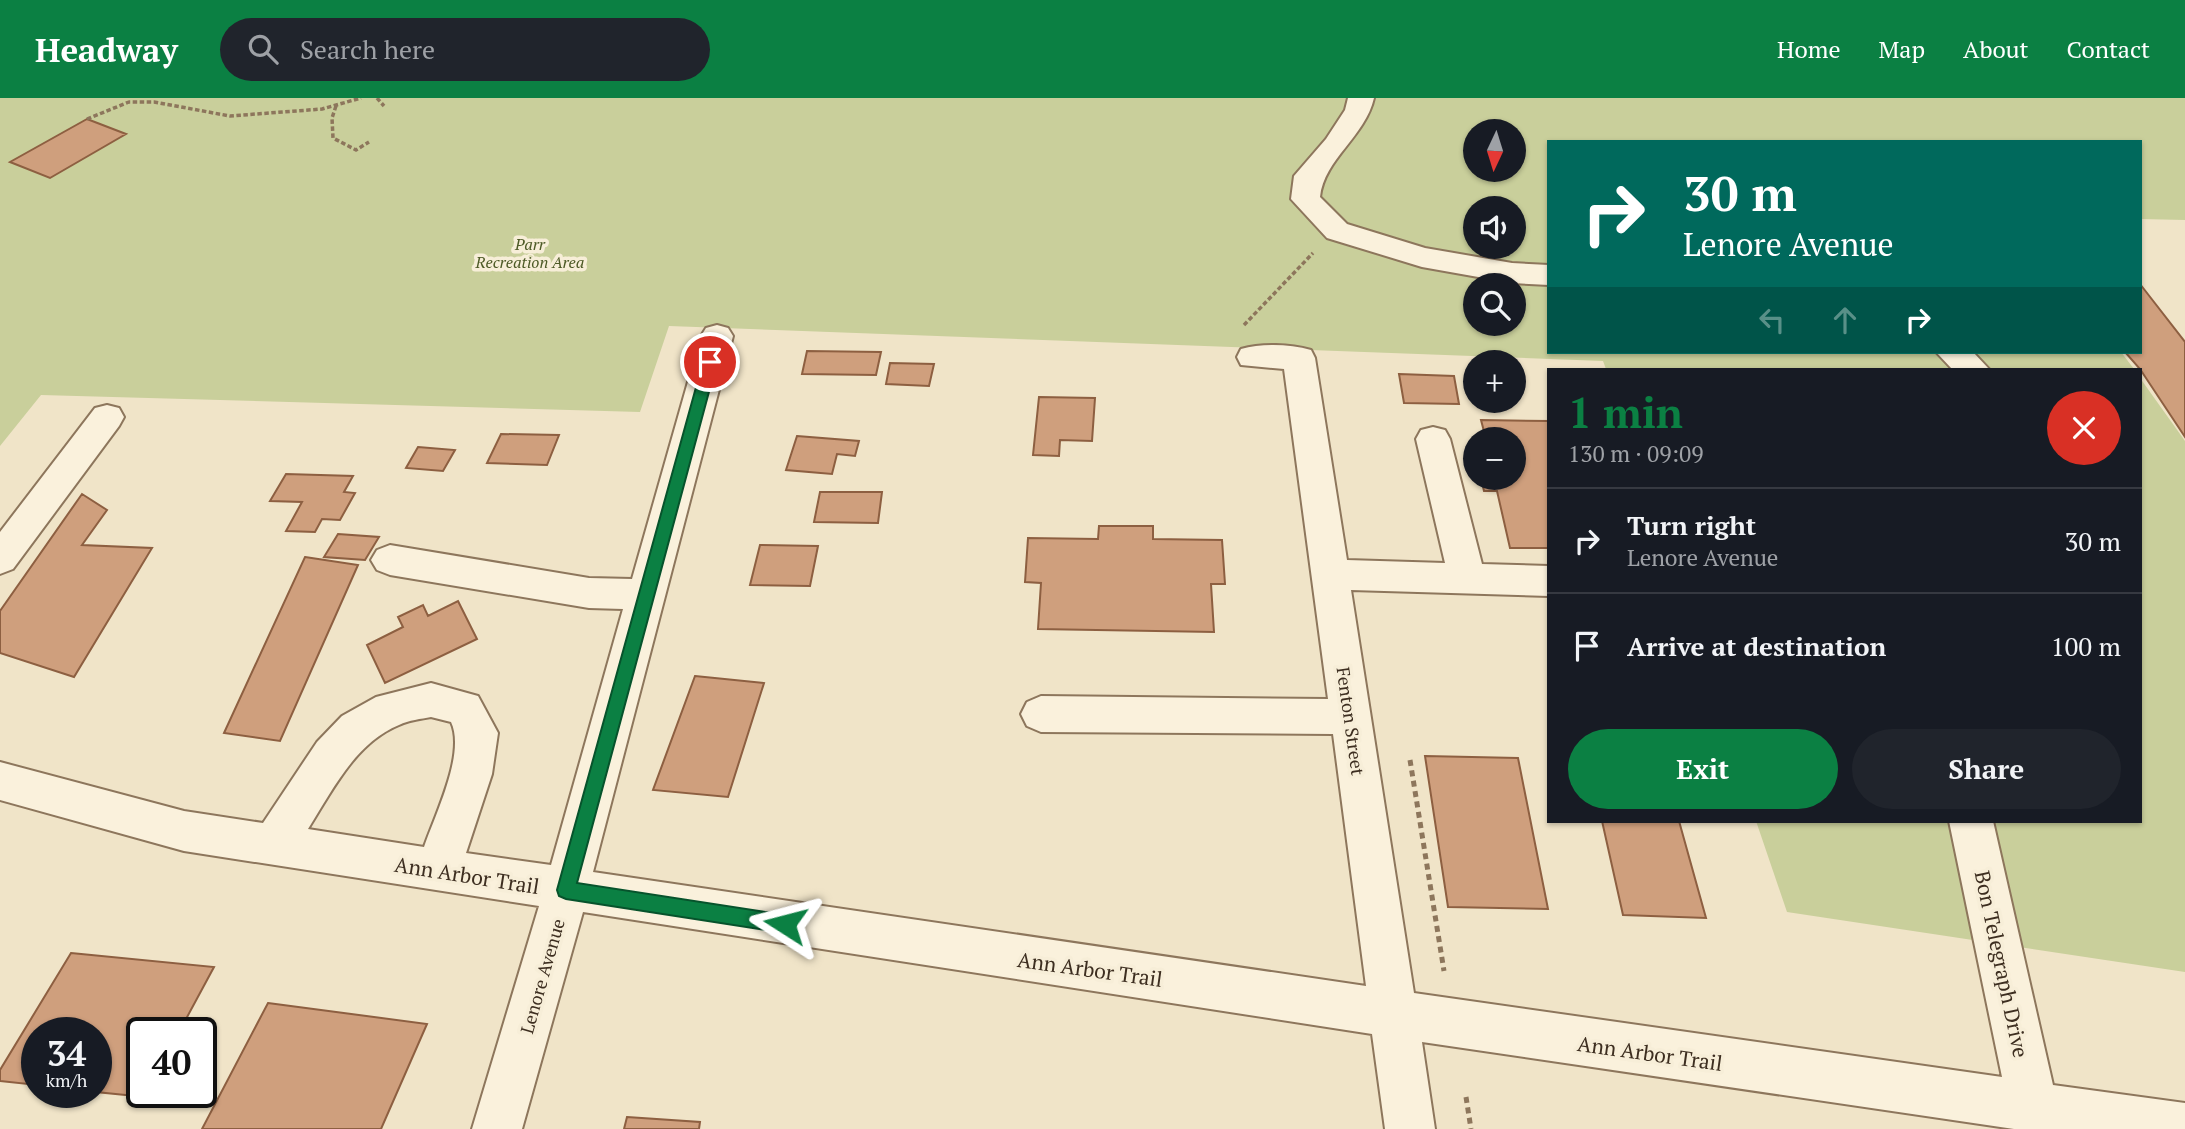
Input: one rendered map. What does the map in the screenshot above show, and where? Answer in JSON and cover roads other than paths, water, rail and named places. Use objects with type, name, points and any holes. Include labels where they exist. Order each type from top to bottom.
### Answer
[{"type":"street","points":[[1361,98],[1358,110],[1337,144],[1308,176],[1305,199],[1337,231],[1422,257],[1512,273],[1547,275]]},
{"type":"street","name":"Lenore Avenue","points":[[497,1129],[566,890],[717,336]]},
{"type":"street","points":[[1954,354],[1972,368]]},
{"type":"street","name":"Fenton Street","points":[[1253,357],[1299,358],[1410,1129]]},
{"type":"street","points":[[0,559],[14,518],[107,417]]},
{"type":"street","points":[[1433,439],[1467,578]]},
{"type":"street","points":[[390,560],[589,593],[646,594]]},
{"type":"street","points":[[1331,575],[1547,581]]},
{"type":"street","points":[[274,844],[331,755],[357,729],[390,709],[431,700],[464,708],[477,733],[471,775],[438,870]]},
{"type":"street","points":[[1041,714],[1351,717]]},
{"type":"street","name":"Ann Arbor Trail","points":[[0,781],[184,831],[1393,1014],[2185,1128]]},
{"type":"street","name":"Bon Telegraph Drive","points":[[1971,823],[2033,1107]]},
{"type":"park label","name":"Parr Recreation Area","points":[[530,253]]}]
